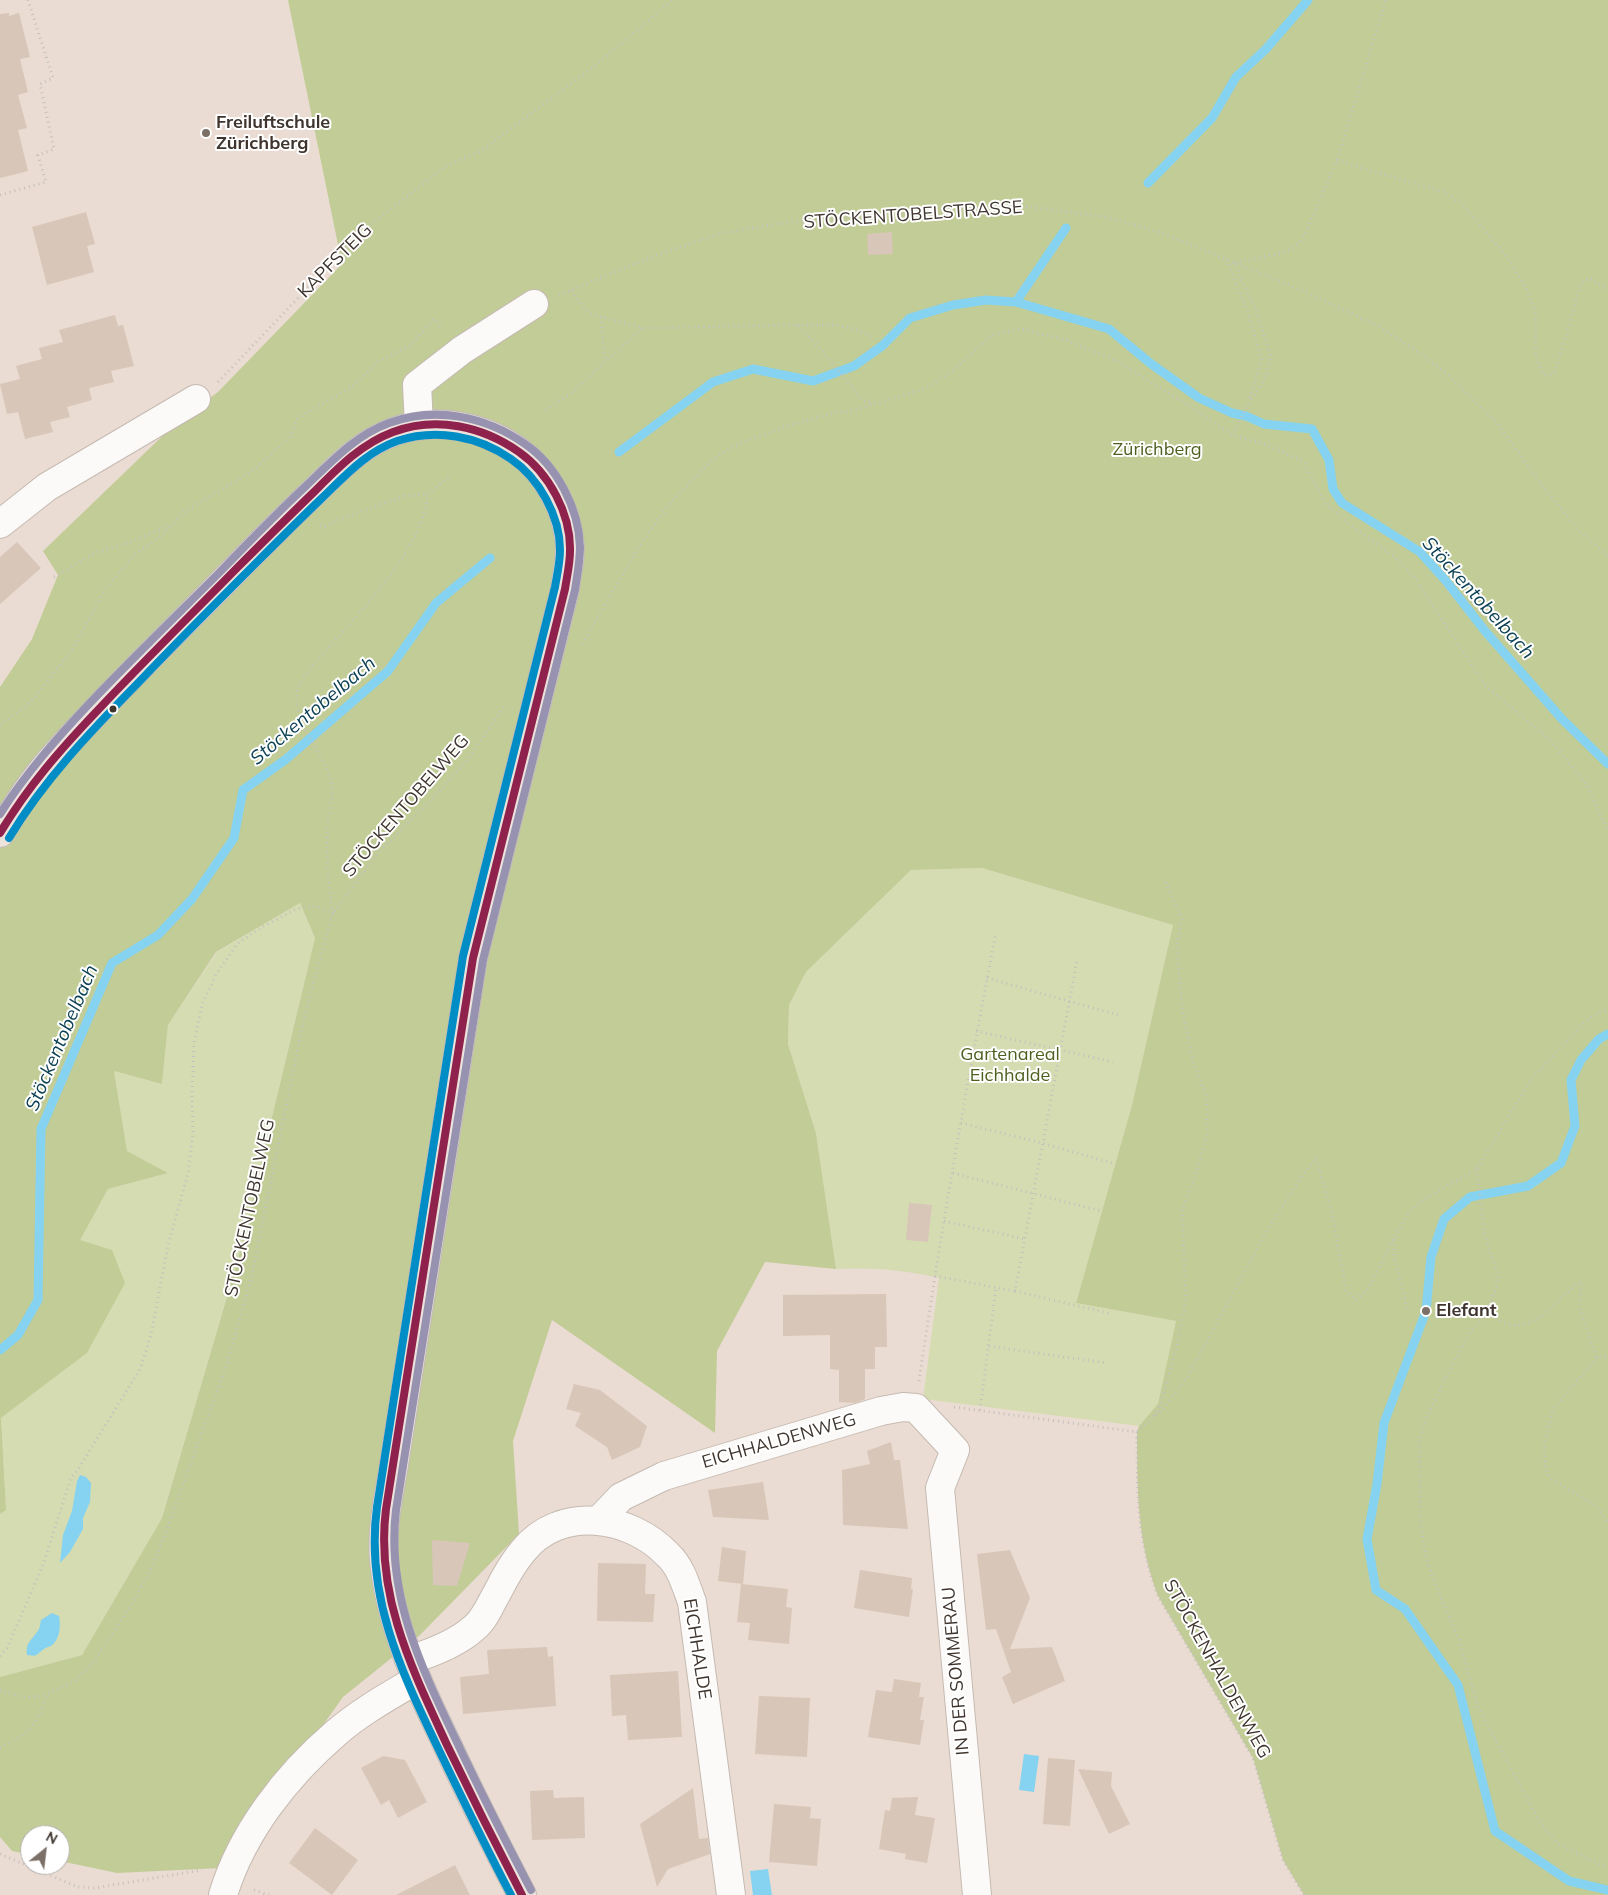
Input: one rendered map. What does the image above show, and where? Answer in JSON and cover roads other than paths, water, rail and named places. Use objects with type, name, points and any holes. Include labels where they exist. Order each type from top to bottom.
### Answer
[{"type":"main road","points":[[0,833],[38,776],[59,751],[297,508],[353,454],[374,440],[419,424],[442,425],[483,432],[504,442],[521,454],[533,464],[547,482],[561,509],[570,538],[570,557],[564,589],[473,958],[385,1526],[384,1559],[396,1616],[413,1670],[482,1818],[522,1895]]},
{"type":"street","points":[[419,424],[417,385],[462,350],[496,332],[534,304]]},
{"type":"street","points":[[1,519],[47,487],[196,399]]},
{"type":"street","name":"EICHHALDENWEG","points":[[600,1519],[621,1497],[664,1476],[881,1411],[903,1407],[916,1408]]},
{"type":"street","name":"IN DER SOMMERAU","points":[[916,1408],[955,1450],[940,1488],[977,1895]]},
{"type":"street","name":"EICHHALDE","points":[[223,1895],[249,1836],[292,1776],[337,1732],[383,1700],[432,1653],[475,1628],[484,1618],[509,1570],[523,1550],[536,1538],[550,1529],[572,1522],[600,1519],[624,1525],[643,1536],[668,1555],[682,1575],[692,1602],[731,1895]]},
{"type":"water","points":[[80,1475],[86,1477],[91,1483],[90,1502],[83,1518],[83,1529],[70,1552],[60,1563],[63,1535],[72,1511],[77,1481]]},
{"type":"water","points":[[52,1613],[59,1616],[60,1620],[60,1628],[56,1640],[51,1646],[45,1648],[37,1655],[27,1655],[28,1645],[39,1629],[41,1620]]},
{"type":"water","points":[[1024,1754],[1039,1756],[1034,1792],[1019,1790]]},
{"type":"water","points":[[768,1869],[772,1895],[753,1895],[750,1871]]},
{"type":"waterway","points":[[1148,183],[1212,118],[1236,77],[1266,49],[1308,0]]},
{"type":"waterway","points":[[1016,302],[1066,228]]},
{"type":"waterway","name":"Stöckentobelbach","points":[[619,452],[713,382],[753,369],[813,381],[854,366],[882,346],[910,318],[953,305],[986,300],[1016,302],[1109,329],[1150,363],[1199,398],[1232,413],[1246,416],[1264,424],[1312,429],[1329,460],[1333,489],[1342,503],[1420,552],[1446,581],[1485,631],[1562,719],[1608,764]]},
{"type":"waterway","name":"Stöckentobelbach","points":[[0,1350],[18,1335],[38,1300],[41,1129],[112,963],[158,935],[192,899],[234,838],[243,790],[285,760],[388,671],[436,603],[490,558]]},
{"type":"waterway","name":"Stöckentobelbach","points":[[1608,1034],[1599,1039],[1581,1060],[1571,1080],[1575,1126],[1561,1163],[1528,1186],[1470,1197],[1444,1219],[1431,1257],[1426,1311],[1384,1423],[1377,1484],[1367,1539],[1376,1590],[1405,1609],[1458,1685],[1495,1831],[1569,1881],[1608,1890]]},
{"type":"place","name":"Freiluftschule Zürichberg","points":[[206,133]]},
{"type":"place","name":"Elefant","points":[[1426,1311]]},
{"type":"park label","name":"Zürichberg","points":[[1157,450]]},
{"type":"park label","name":"Gartenareal Eichhalde","points":[[1010,1065]]}]
